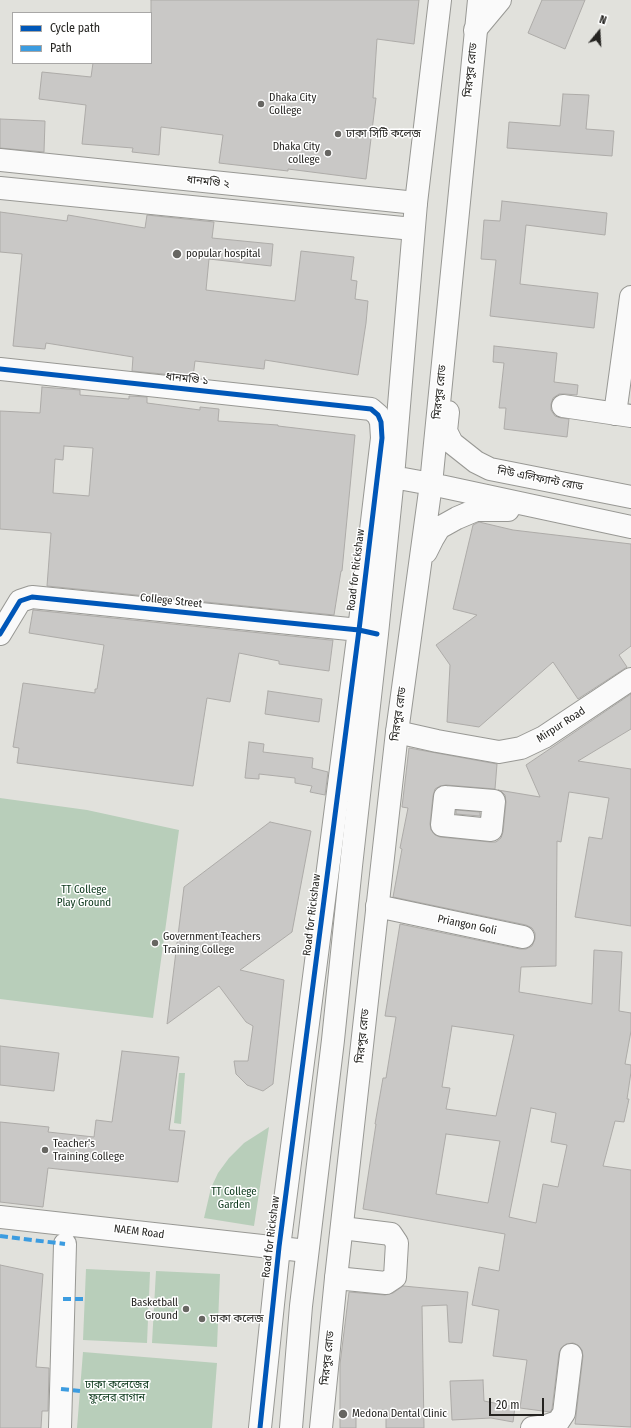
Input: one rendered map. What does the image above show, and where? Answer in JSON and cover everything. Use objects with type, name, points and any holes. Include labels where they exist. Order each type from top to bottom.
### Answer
[{"type":"main road","points":[[290,1428],[301,1306],[333,1040],[351,866],[368,632],[393,477],[413,229],[440,0]]},
{"type":"main road","name":"মিরপুর রোড","points":[[321,1428],[336,1278],[397,732],[431,484],[479,0]]},
{"type":"main road","points":[[476,30],[500,0]]},
{"type":"main road","name":"ধানমণ্ডি ২","points":[[0,160],[416,203]]},
{"type":"main road","points":[[0,188],[413,229]]},
{"type":"main road","name":"নিউ এলিফ্যান্ট রোড","points":[[457,210],[464,245],[446,431],[452,443],[476,462],[490,469],[631,497]]},
{"type":"main road","points":[[563,406],[623,415],[631,297]]},
{"type":"main road","name":"ধানমণ্ডি ১","points":[[0,368],[371,409]]},
{"type":"main road","name":"Road for Rickshaw","points":[[260,1428],[279,1247],[368,632],[382,438],[381,422],[378,415],[371,409]]},
{"type":"main road","points":[[393,477],[631,527]]},
{"type":"main road","points":[[420,565],[439,528],[476,510],[501,509],[558,515],[573,514]]},
{"type":"main road","name":"College Street","points":[[0,634],[20,602],[32,597],[368,632]]},
{"type":"main road","name":"Mirpur Road","points":[[397,732],[499,752],[521,748],[544,738],[631,679]]},
{"type":"main road","name":"Priangon Goli","points":[[377,906],[523,937]]},
{"type":"main road","name":"NAEM Road","points":[[0,1217],[307,1251],[339,1252]]},
{"type":"main road","points":[[336,1278],[386,1283],[395,1277],[397,1243],[391,1234],[342,1228]]},
{"type":"main road","points":[[60,1428],[65,1244]]},
{"type":"main road","points":[[532,1428],[558,1422],[564,1413],[572,1355]]},
{"type":"green space","name":"TT College Play Ground","points":[[0,798],[87,810],[179,830],[153,1018],[0,999]]},
{"type":"green space","points":[[179,1073],[185,1073],[181,1124],[174,1123]]},
{"type":"green space","name":"TT College Garden","points":[[269,1127],[254,1226],[204,1218],[211,1188],[218,1173],[229,1158],[244,1143]]},
{"type":"green space","points":[[86,1269],[150,1272],[147,1343],[83,1340]]},
{"type":"green space","name":"Basketball Ground","points":[[156,1271],[220,1274],[217,1347],[152,1343]]},
{"type":"green space","name":"ঢাকা কলেজের ফুলের বাগান","points":[[83,1352],[217,1363],[212,1428],[77,1428]]},
{"type":"building","points":[[151,0],[419,0],[414,44],[377,39],[373,98],[376,98],[366,179],[288,169],[288,171],[219,163],[223,135],[161,127],[159,155],[132,152],[133,148],[82,144],[86,105],[39,99],[42,72],[91,77],[93,64],[152,64]]},
{"type":"building","points":[[542,0],[585,0],[565,49],[528,33]]},
{"type":"building","points":[[563,94],[589,95],[586,129],[614,131],[612,156],[507,148],[509,122],[560,126]]},
{"type":"building","points":[[0,119],[45,121],[44,152],[0,148]]},
{"type":"building","points":[[502,201],[607,213],[605,235],[526,225],[520,284],[598,293],[594,328],[490,316],[496,260],[481,259],[484,220],[500,221]]},
{"type":"building","points":[[0,212],[67,221],[68,215],[145,228],[147,215],[214,222],[212,238],[273,244],[271,266],[209,259],[206,290],[295,301],[301,251],[354,257],[351,280],[357,281],[355,299],[368,301],[358,375],[265,360],[264,369],[195,361],[193,377],[132,371],[133,357],[46,343],[45,349],[13,346],[22,254],[0,252]]},
{"type":"building","points":[[494,346],[557,353],[554,382],[578,385],[577,395],[559,394],[553,398],[551,404],[551,410],[555,416],[569,419],[567,437],[504,429],[506,408],[499,408],[504,363],[493,362]]},
{"type":"building","points":[[42,387],[80,390],[80,395],[129,399],[129,396],[147,397],[147,403],[200,410],[200,407],[219,409],[218,421],[278,425],[355,435],[342,571],[334,615],[47,586],[51,533],[0,529],[0,411],[40,413]],"holes":[[[64,446],[93,448],[89,496],[53,493],[55,459],[63,460]]]},
{"type":"building","points":[[479,522],[513,530],[631,544],[631,646],[619,655],[627,667],[578,699],[553,662],[479,727],[447,722],[450,665],[436,645],[477,615],[453,609],[473,525]]},
{"type":"building","points":[[33,610],[333,640],[329,671],[279,664],[279,661],[239,653],[230,702],[207,698],[193,786],[17,763],[19,748],[13,747],[23,683],[95,693],[95,689],[97,689],[104,645],[29,633]]},
{"type":"building","points":[[268,691],[322,699],[319,722],[265,714]]},
{"type":"building","points":[[631,694],[631,729],[578,761],[631,769],[631,926],[575,917],[589,837],[602,839],[609,798],[569,792],[561,842],[557,841],[556,966],[521,967],[519,992],[592,1004],[594,950],[622,952],[619,1011],[631,1013],[631,1031],[625,1064],[631,1065],[627,1099],[629,1099],[624,1122],[615,1121],[603,1166],[631,1170],[631,1427],[575,1424],[583,1356],[582,1350],[578,1345],[573,1343],[566,1344],[561,1348],[559,1353],[552,1409],[550,1412],[520,1408],[527,1360],[493,1356],[499,1310],[472,1305],[479,1267],[499,1271],[505,1234],[363,1209],[375,1124],[383,1078],[386,1078],[396,1017],[385,1016],[400,924],[520,949],[526,949],[532,946],[535,939],[535,933],[532,928],[526,925],[393,897],[402,849],[400,848],[408,808],[402,807],[409,748],[497,764],[495,789],[446,785],[435,789],[430,824],[431,830],[435,835],[440,837],[490,842],[496,842],[501,838],[506,802],[505,795],[498,790],[540,797],[526,765]],"holes":[[[452,1026],[514,1035],[496,1116],[446,1109],[450,1088],[442,1087]],[[531,1108],[556,1113],[551,1142],[567,1145],[558,1187],[543,1184],[536,1223],[509,1217]],[[446,1134],[500,1141],[488,1203],[436,1194]]]},
{"type":"building","points":[[249,742],[264,744],[263,752],[313,758],[312,768],[328,772],[325,795],[310,792],[312,786],[295,783],[295,778],[259,774],[259,779],[245,778]]},
{"type":"building","points":[[456,810],[480,812],[480,816],[456,814]]},
{"type":"building","points":[[270,822],[311,831],[292,932],[240,970],[284,980],[273,1084],[263,1091],[247,1085],[236,1074],[234,1061],[248,1061],[253,1026],[246,1022],[219,986],[167,1024],[184,887]]},
{"type":"building","points":[[0,1046],[59,1053],[54,1091],[0,1085]]},
{"type":"building","points":[[122,1051],[179,1057],[169,1130],[185,1131],[178,1182],[48,1168],[43,1207],[0,1202],[0,1122],[49,1127],[48,1132],[94,1137],[96,1120],[112,1122]]},
{"type":"building","points":[[0,1265],[43,1274],[36,1367],[49,1368],[48,1411],[42,1411],[41,1428],[0,1428]]},
{"type":"building","points":[[403,1286],[468,1292],[462,1343],[449,1342],[447,1305],[422,1306],[424,1428],[386,1428],[386,1410],[356,1412],[356,1428],[340,1428],[340,1364],[349,1292],[385,1295],[393,1293]]},
{"type":"building","points":[[483,1380],[484,1401],[515,1407],[513,1422],[491,1418],[452,1420],[450,1381]]},
{"type":"marked path","points":[[0,1236],[65,1244]]},
{"type":"marked path","points":[[63,1299],[85,1299]]},
{"type":"marked path","points":[[61,1389],[80,1391]]},
{"type":"cycle path","points":[[0,369],[371,409],[378,415],[381,422],[382,438],[359,630],[279,1247],[260,1428]]},
{"type":"cycle path","points":[[0,634],[20,601],[32,597],[359,630],[377,634]]},
{"type":"place","name":"Dhaka City College","points":[[261,104]]},
{"type":"place","name":"ঢাকা সিটি কলেজ","points":[[338,134]]},
{"type":"place","name":"Dhaka City college","points":[[328,153]]},
{"type":"place","name":"popular hospital","points":[[177,254]]},
{"type":"place","name":"Government Teachers Training College","points":[[155,943]]},
{"type":"place","name":"Teacher's Training College","points":[[45,1150]]},
{"type":"place","name":"Basketball Ground","points":[[186,1309]]},
{"type":"place","name":"ঢাকা কলেজ","points":[[202,1319]]},
{"type":"place","name":"Medona Dental Clinic","points":[[343,1414]]}]
